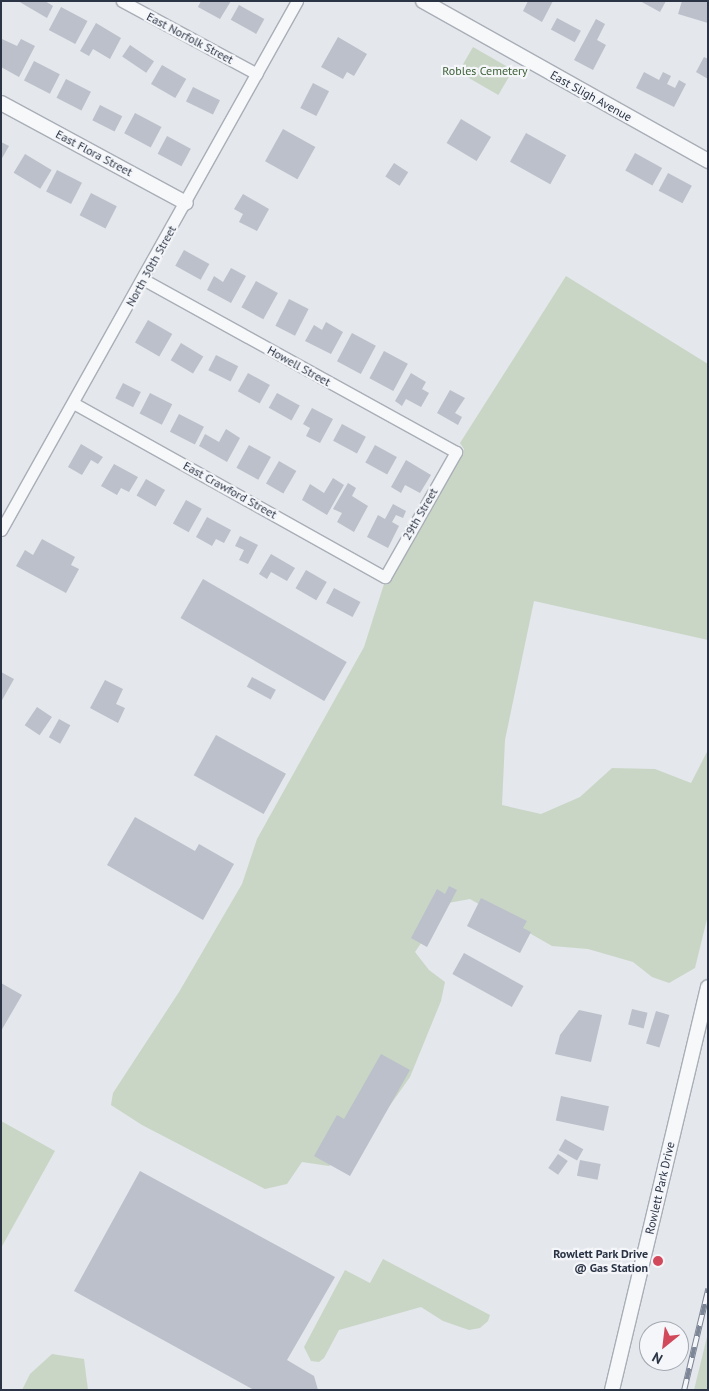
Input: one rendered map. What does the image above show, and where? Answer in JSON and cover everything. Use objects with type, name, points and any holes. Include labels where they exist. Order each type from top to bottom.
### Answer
[{"type":"street","name":"East Norfolk Street","points":[[122,1],[257,74]]},
{"type":"street","name":"North 30th Street","points":[[1,530],[74,404],[297,1]]},
{"type":"street","name":"East Sligh Avenue","points":[[423,1],[708,161]]},
{"type":"street","name":"East Flora Street","points":[[1,104],[186,203]]},
{"type":"street","name":"Howell Street","points":[[143,280],[456,452]]},
{"type":"street","name":"East Crawford Street","points":[[74,404],[385,577]]},
{"type":"street","name":"29th Street","points":[[385,577],[456,452]]},
{"type":"street","name":"Rowlett Park Drive","points":[[612,1390],[708,987]]},
{"type":"green space","name":"Robles Cemetery","points":[[473,47],[513,70],[498,95],[458,72]]},
{"type":"green space","points":[[566,276],[708,364],[708,640],[534,601],[505,740],[502,805],[541,814],[580,797],[612,768],[655,769],[691,783],[708,750],[708,915],[695,968],[669,983],[652,977],[633,962],[588,949],[552,946],[470,899],[448,903],[415,952],[429,970],[445,982],[441,1001],[410,1077],[362,1145],[329,1166],[302,1162],[287,1184],[265,1189],[142,1125],[111,1105],[113,1093],[179,992],[242,884],[257,839],[364,647],[384,584],[387,585],[464,449],[460,443]]},
{"type":"green space","points":[[1,1121],[55,1151],[1,1248]]},
{"type":"green space","points":[[383,1259],[490,1315],[488,1321],[480,1328],[469,1330],[443,1321],[421,1307],[339,1330],[324,1358],[319,1362],[311,1361],[304,1347],[345,1270],[370,1283]]},
{"type":"green space","points":[[708,1333],[708,1390],[694,1390]]},
{"type":"green space","points":[[52,1354],[84,1359],[88,1390],[22,1390],[30,1374]]},
{"type":"building","points":[[18,1],[45,1],[53,6],[47,18]]},
{"type":"building","points":[[201,1],[231,1],[220,19],[198,7]]},
{"type":"building","points":[[528,1],[553,1],[542,22],[523,11]]},
{"type":"building","points":[[640,1],[666,1],[660,12]]},
{"type":"building","points":[[682,1],[708,1],[708,23],[678,14]]},
{"type":"building","points":[[239,5],[264,19],[256,34],[231,20]]},
{"type":"building","points":[[61,7],[87,21],[75,44],[49,30]]},
{"type":"building","points":[[557,18],[581,31],[575,42],[551,29]]},
{"type":"building","points":[[596,19],[605,24],[597,40],[606,45],[593,70],[574,60]]},
{"type":"building","points":[[96,23],[121,38],[110,59],[93,49],[89,56],[80,51]]},
{"type":"building","points":[[338,37],[367,54],[354,76],[347,72],[343,79],[321,67]]},
{"type":"building","points":[[2,39],[17,46],[21,39],[35,46],[19,77],[1,67]]},
{"type":"building","points":[[130,45],[154,61],[146,73],[122,57]]},
{"type":"building","points":[[704,57],[708,59],[708,79],[696,72]]},
{"type":"building","points":[[34,61],[60,74],[50,94],[24,81]]},
{"type":"building","points":[[162,65],[186,79],[175,98],[151,84]]},
{"type":"building","points":[[644,72],[659,80],[663,72],[671,76],[667,84],[675,88],[679,80],[686,84],[674,107],[636,88]]},
{"type":"building","points":[[66,79],[91,92],[81,110],[56,98]]},
{"type":"building","points":[[313,83],[329,91],[316,116],[300,108]]},
{"type":"building","points":[[193,87],[220,100],[213,115],[186,101]]},
{"type":"building","points":[[100,105],[122,116],[115,131],[92,120]]},
{"type":"building","points":[[135,113],[161,127],[151,147],[124,133]]},
{"type":"building","points":[[461,119],[491,137],[477,161],[447,143]]},
{"type":"building","points":[[283,129],[315,147],[297,179],[265,161]]},
{"type":"building","points":[[526,133],[566,155],[550,184],[510,162]]},
{"type":"building","points":[[167,136],[191,149],[181,166],[158,154]]},
{"type":"building","points":[[1,142],[9,146],[1,160]]},
{"type":"building","points":[[635,153],[662,168],[652,186],[625,170]]},
{"type":"building","points":[[25,154],[52,170],[40,189],[14,173]]},
{"type":"building","points":[[394,163],[408,172],[400,186],[385,176]]},
{"type":"building","points":[[57,170],[82,183],[71,204],[46,191]]},
{"type":"building","points":[[668,173],[692,186],[682,203],[659,191]]},
{"type":"building","points":[[91,193],[117,206],[105,228],[80,215]]},
{"type":"building","points":[[243,194],[269,209],[257,231],[239,222],[243,214],[234,209]]},
{"type":"building","points":[[184,250],[209,264],[201,280],[175,266]]},
{"type":"building","points":[[231,268],[246,276],[231,303],[207,290],[214,276],[223,282]]},
{"type":"building","points":[[256,281],[278,293],[263,319],[241,307]]},
{"type":"building","points":[[289,299],[309,309],[295,336],[275,326]]},
{"type":"building","points":[[148,320],[172,334],[159,357],[135,343]]},
{"type":"building","points":[[326,322],[343,332],[331,354],[305,341],[314,325],[322,330]]},
{"type":"building","points":[[352,333],[376,346],[361,374],[337,361]]},
{"type":"building","points":[[181,343],[203,356],[193,374],[171,360]]},
{"type":"building","points":[[384,351],[408,364],[393,391],[369,378]]},
{"type":"building","points":[[216,355],[238,366],[231,381],[208,370]]},
{"type":"building","points":[[248,373],[270,385],[260,403],[238,391]]},
{"type":"building","points":[[411,373],[426,382],[422,389],[429,393],[421,407],[406,399],[402,406],[395,401]]},
{"type":"building","points":[[123,383],[141,392],[133,407],[115,398]]},
{"type":"building","points":[[450,390],[465,398],[455,413],[462,417],[458,425],[437,413]]},
{"type":"building","points":[[150,393],[172,404],[162,425],[140,413]]},
{"type":"building","points":[[277,393],[300,406],[291,420],[269,408]]},
{"type":"building","points":[[312,408],[333,419],[320,443],[306,436],[310,428],[303,424]]},
{"type":"building","points":[[179,414],[204,427],[195,445],[170,432]]},
{"type":"building","points":[[342,424],[366,437],[357,453],[333,441]]},
{"type":"building","points":[[226,429],[240,438],[227,462],[199,446],[205,434],[219,442]]},
{"type":"building","points":[[81,444],[103,457],[98,464],[91,460],[82,475],[68,467]]},
{"type":"building","points":[[249,445],[271,457],[258,480],[236,468]]},
{"type":"building","points":[[375,445],[397,457],[387,475],[365,462]]},
{"type":"building","points":[[406,460],[431,475],[420,493],[405,485],[401,493],[391,487]]},
{"type":"building","points":[[279,461],[296,471],[283,494],[266,484]]},
{"type":"building","points":[[114,464],[138,477],[129,492],[121,488],[117,495],[101,486]]},
{"type":"building","points":[[333,478],[344,485],[327,515],[302,500],[310,484],[324,493]]},
{"type":"building","points":[[146,479],[165,490],[156,506],[136,495]]},
{"type":"building","points":[[348,483],[356,488],[352,496],[368,506],[354,532],[337,522],[342,513],[333,509]]},
{"type":"building","points":[[186,500],[202,509],[189,532],[173,524]]},
{"type":"building","points":[[393,504],[406,511],[403,518],[396,515],[392,522],[399,526],[388,548],[367,537],[378,515],[385,519]]},
{"type":"building","points":[[207,517],[231,530],[224,543],[216,539],[212,546],[196,537]]},
{"type":"building","points":[[240,536],[258,545],[248,564],[239,560],[244,550],[235,546]]},
{"type":"building","points":[[42,539],[75,557],[71,565],[79,569],[66,593],[16,566],[25,550],[33,555]]},
{"type":"building","points":[[271,554],[295,568],[287,581],[271,572],[267,579],[259,574]]},
{"type":"building","points":[[306,570],[327,582],[316,600],[296,588]]},
{"type":"building","points":[[203,579],[347,662],[324,701],[180,618]]},
{"type":"building","points":[[334,588],[360,602],[353,617],[326,603]]},
{"type":"building","points":[[1,672],[14,679],[1,702]]},
{"type":"building","points":[[252,677],[276,690],[271,699],[247,687]]},
{"type":"building","points":[[105,680],[123,689],[116,704],[125,708],[118,723],[90,708]]},
{"type":"building","points":[[37,707],[52,717],[40,735],[25,725]]},
{"type":"building","points":[[59,719],[70,725],[60,744],[49,737]]},
{"type":"building","points":[[216,735],[286,774],[264,814],[194,775]]},
{"type":"building","points":[[135,817],[195,851],[199,844],[234,864],[203,920],[107,865]]},
{"type":"building","points":[[449,886],[457,890],[427,947],[411,938],[437,889],[445,894]]},
{"type":"building","points":[[481,898],[527,921],[523,928],[531,932],[520,953],[467,926]]},
{"type":"building","points":[[464,953],[523,986],[512,1007],[452,974]]},
{"type":"building","points":[[1,983],[22,995],[1,1031]]},
{"type":"building","points":[[632,1009],[648,1013],[644,1028],[628,1025]]},
{"type":"building","points":[[579,1010],[602,1015],[591,1062],[555,1054],[560,1035]]},
{"type":"building","points":[[656,1011],[669,1015],[659,1048],[646,1044]]},
{"type":"building","points":[[381,1054],[410,1070],[350,1176],[314,1156],[337,1115],[344,1119]]},
{"type":"building","points":[[561,1096],[609,1106],[604,1131],[556,1120]]},
{"type":"building","points":[[565,1139],[583,1149],[577,1161],[559,1150]]},
{"type":"building","points":[[558,1154],[568,1161],[558,1175],[548,1168]]},
{"type":"building","points":[[580,1160],[601,1164],[598,1180],[577,1176]]},
{"type":"building","points":[[140,1171],[335,1277],[287,1360],[314,1376],[318,1390],[254,1390],[74,1291]]},
{"type":"railway","points":[[684,1390],[708,1289]]},
{"type":"place","name":"Rowlett Park Drive @ Gas Station","points":[[658,1261]]}]
